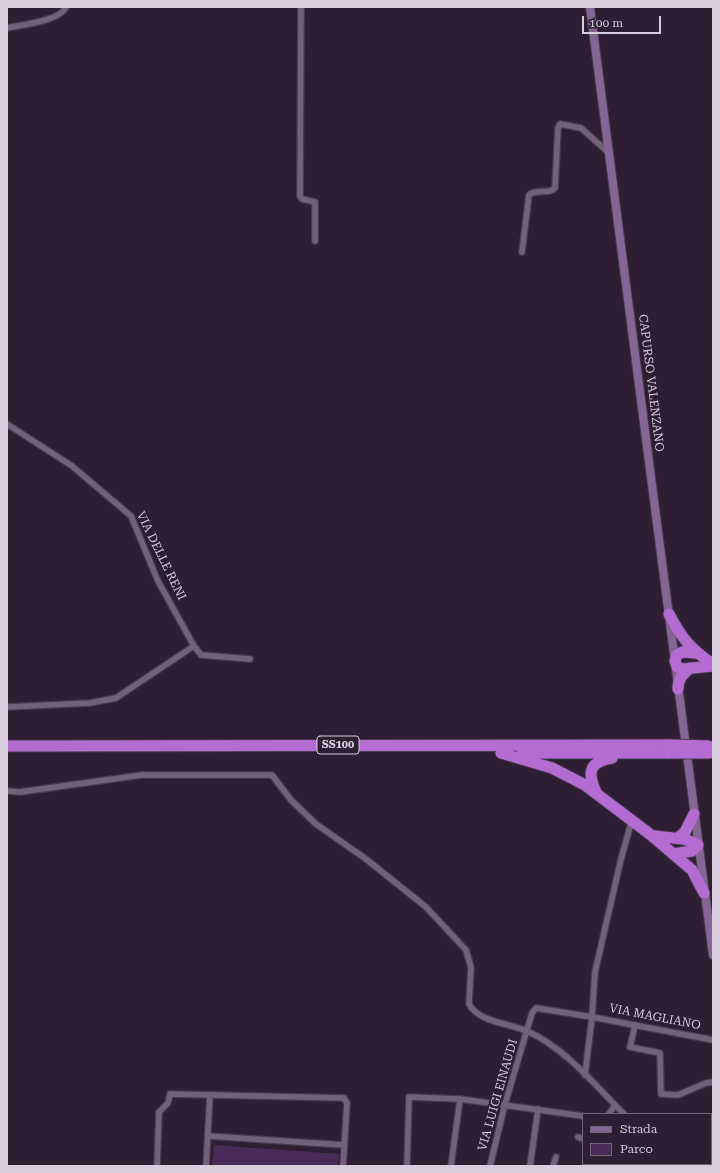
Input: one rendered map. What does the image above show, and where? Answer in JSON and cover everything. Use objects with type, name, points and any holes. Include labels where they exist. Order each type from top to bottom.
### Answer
[{"type":"highway","points":[[669,614],[687,644],[695,653],[713,665]]},
{"type":"highway","points":[[695,653],[682,652],[677,654],[675,661],[677,667],[690,668],[713,665]]},
{"type":"highway","points":[[678,689],[678,680],[690,668]]},
{"type":"highway","name":"SS100","points":[[7,746],[711,750]]},
{"type":"highway","name":"SS100","points":[[7,753],[651,753],[670,749]]},
{"type":"highway","name":"SS100","points":[[501,753],[552,768],[574,778],[596,792],[651,835],[692,870],[704,893]]},
{"type":"highway","points":[[596,792],[591,781],[591,772],[593,765],[598,761],[651,753]]},
{"type":"highway","points":[[678,838],[685,832],[694,814]]},
{"type":"highway","name":"SS100","points":[[651,835],[669,839],[678,838],[692,841],[698,845]]},
{"type":"highway","points":[[673,854],[692,851],[698,845]]},
{"type":"street","points":[[7,28],[53,18],[64,12],[66,7]]},
{"type":"street","points":[[301,7],[300,196],[302,199],[315,202],[315,241]]},
{"type":"street","name":"CAPURSO VALENZANO","points":[[590,7],[713,955]]},
{"type":"street","points":[[522,252],[529,195],[533,192],[552,191],[555,188],[558,128],[560,124],[581,128],[608,152]]},
{"type":"street","name":"VIA DELLE RENI","points":[[7,424],[72,466],[131,516],[158,581],[194,646],[201,655],[250,659]]},
{"type":"street","points":[[7,707],[90,703],[116,698],[194,646]]},
{"type":"street","points":[[7,791],[20,792],[142,775],[272,775],[291,800],[316,824],[366,858],[426,906],[466,950],[471,967],[469,1004],[472,1009],[486,1017],[527,1031],[561,1053],[623,1113]]},
{"type":"street","points":[[585,1075],[592,1017],[595,972],[621,859],[632,820]]},
{"type":"street","name":"VIA MAGLIANO","points":[[527,1031],[532,1013],[536,1008],[713,1040]]},
{"type":"street","points":[[635,1025],[630,1047],[660,1053],[661,1094],[678,1095],[706,1083],[713,1082]]},
{"type":"street","name":"VIA LUIGI EINAUDI","points":[[490,1166],[505,1104],[527,1031]]},
{"type":"street","points":[[156,1166],[159,1112],[168,1103],[170,1094],[337,1096],[344,1098],[347,1103],[343,1166]]},
{"type":"street","points":[[206,1166],[210,1095]]},
{"type":"street","points":[[407,1166],[409,1097],[460,1099],[505,1104],[582,1116]]},
{"type":"street","points":[[451,1166],[460,1099]]},
{"type":"street","points":[[610,1113],[615,1105]]},
{"type":"street","points":[[530,1166],[538,1109]]},
{"type":"street","points":[[208,1136],[344,1145]]},
{"type":"street","points":[[553,1166],[556,1157]]},
{"type":"green space","points":[[214,1145],[339,1154],[338,1166],[212,1166]]}]
